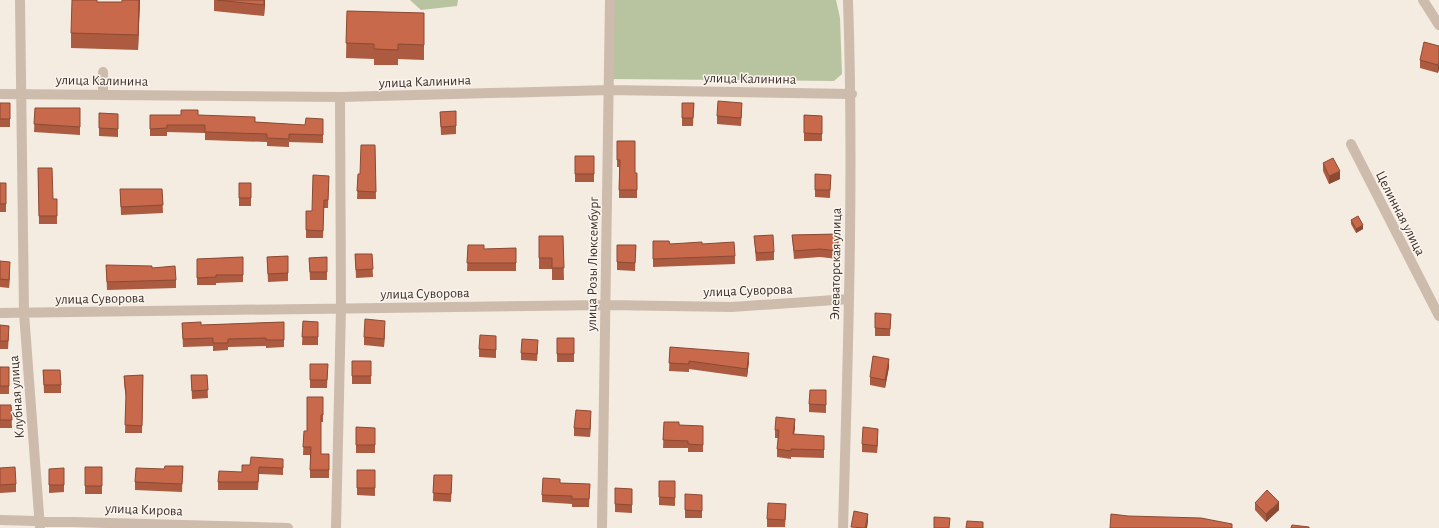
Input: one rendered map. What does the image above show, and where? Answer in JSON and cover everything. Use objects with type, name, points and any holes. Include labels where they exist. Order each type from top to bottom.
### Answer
[{"type":"street","name":"Клубная улица","points":[[20,0],[24,314],[40,524]]},
{"type":"street","name":"улица Розы Люксембург","points":[[602,528],[610,0]]},
{"type":"street","name":"Элеваторская улица","points":[[843,528],[849,299],[852,94],[848,0]]},
{"type":"street","points":[[1422,0],[1439,25]]},
{"type":"street","points":[[103,72],[103,94]]},
{"type":"street","name":"улица Калинина","points":[[0,94],[340,97],[609,90],[852,94]]},
{"type":"street","points":[[336,528],[342,308],[340,97]]},
{"type":"street","name":"Целинная улица","points":[[1351,144],[1439,316]]},
{"type":"street","name":"улица Суворова","points":[[0,313],[24,314],[606,305],[732,307],[849,299]]},
{"type":"street","name":"улица Кирова","points":[[0,520],[40,524],[288,528]]},
{"type":"green space","points":[[410,0],[458,0],[457,6],[421,10]]},
{"type":"green space","points":[[614,0],[836,0],[840,18],[842,74],[834,81],[612,79]]},
{"type":"building","points":[[72,0],[122,2],[122,0],[139,0],[138,35],[71,33]]},
{"type":"building","points":[[217,0],[264,0],[264,5]]},
{"type":"building","points":[[347,11],[424,13],[424,45],[398,44],[398,50],[374,49],[374,44],[346,43]]},
{"type":"building","points":[[1424,42],[1439,46],[1438,65],[1420,60]]},
{"type":"building","points":[[718,101],[742,103],[741,118],[717,116]]},
{"type":"building","points":[[0,103],[10,103],[10,119],[0,119]]},
{"type":"building","points":[[682,103],[694,103],[693,118],[682,118]]},
{"type":"building","points":[[35,108],[80,108],[80,127],[34,124]]},
{"type":"building","points":[[181,110],[198,110],[198,115],[255,117],[255,122],[305,125],[306,118],[323,119],[323,135],[289,134],[289,139],[267,138],[267,134],[205,132],[205,125],[167,125],[167,128],[150,129],[150,115],[181,115]]},
{"type":"building","points":[[456,111],[456,126],[441,127],[440,112]]},
{"type":"building","points":[[99,113],[118,114],[118,129],[99,128]]},
{"type":"building","points":[[804,115],[822,116],[822,134],[804,133]]},
{"type":"building","points":[[617,141],[635,141],[635,173],[637,173],[637,190],[619,190],[620,160],[617,160]]},
{"type":"building","points":[[361,145],[375,145],[376,192],[357,191],[358,174],[360,174]]},
{"type":"building","points":[[575,156],[594,156],[594,174],[575,174]]},
{"type":"building","points":[[1333,158],[1340,171],[1329,176],[1323,163]]},
{"type":"building","points":[[38,168],[52,168],[53,199],[57,199],[57,216],[39,216]]},
{"type":"building","points":[[815,174],[831,175],[830,190],[815,190]]},
{"type":"building","points":[[313,175],[329,176],[328,200],[324,200],[323,231],[306,230],[306,211],[312,211]]},
{"type":"building","points":[[0,183],[6,183],[6,204],[0,204]]},
{"type":"building","points":[[239,183],[251,183],[251,198],[239,198]]},
{"type":"building","points":[[120,189],[162,189],[163,205],[121,207]]},
{"type":"building","points":[[1358,216],[1363,225],[1356,229],[1351,220]]},
{"type":"building","points":[[838,234],[838,251],[820,249],[794,251],[792,235]]},
{"type":"building","points":[[773,235],[774,252],[756,253],[754,236]]},
{"type":"building","points":[[539,236],[563,236],[564,268],[552,268],[552,258],[539,258]]},
{"type":"building","points":[[653,241],[669,241],[670,244],[734,242],[735,256],[653,259]]},
{"type":"building","points":[[468,245],[484,245],[484,249],[516,248],[516,263],[467,263]]},
{"type":"building","points":[[617,245],[636,245],[635,263],[617,262]]},
{"type":"building","points":[[355,254],[372,254],[373,269],[356,270]]},
{"type":"building","points":[[288,256],[288,273],[268,274],[267,257]]},
{"type":"building","points":[[243,257],[243,275],[216,275],[216,277],[197,278],[197,259]]},
{"type":"building","points":[[327,257],[327,272],[310,272],[309,258]]},
{"type":"building","points":[[0,261],[10,262],[9,280],[0,279]]},
{"type":"building","points":[[106,265],[152,266],[152,268],[175,266],[176,280],[107,282]]},
{"type":"building","points":[[875,313],[891,314],[890,329],[875,328]]},
{"type":"building","points":[[365,319],[385,321],[384,339],[364,337]]},
{"type":"building","points":[[303,321],[318,322],[318,337],[302,337]]},
{"type":"building","points":[[201,322],[201,325],[284,322],[284,340],[266,340],[266,338],[228,339],[228,343],[213,343],[213,338],[183,339],[182,323]]},
{"type":"building","points":[[0,325],[9,326],[8,341],[0,341]]},
{"type":"building","points":[[480,335],[496,336],[496,350],[479,349]]},
{"type":"building","points":[[557,338],[574,338],[574,354],[557,354]]},
{"type":"building","points":[[522,339],[538,340],[537,354],[521,353]]},
{"type":"building","points":[[670,347],[749,353],[747,369],[689,361],[689,364],[669,363]]},
{"type":"building","points":[[873,356],[889,359],[885,380],[870,377]]},
{"type":"building","points":[[352,361],[371,361],[371,376],[352,376]]},
{"type":"building","points":[[310,364],[328,364],[327,380],[310,380]]},
{"type":"building","points":[[0,367],[9,367],[9,386],[0,386]]},
{"type":"building","points":[[43,370],[60,370],[61,385],[44,385]]},
{"type":"building","points":[[143,375],[142,426],[125,425],[126,394],[124,376]]},
{"type":"building","points":[[191,375],[207,375],[208,390],[192,391]]},
{"type":"building","points":[[810,390],[826,390],[826,405],[809,404]]},
{"type":"building","points":[[307,397],[323,397],[323,415],[321,415],[321,454],[329,454],[329,470],[310,470],[311,447],[303,447],[304,431],[307,431]]},
{"type":"building","points":[[0,405],[11,405],[12,420],[0,420]]},
{"type":"building","points":[[576,410],[591,411],[590,429],[574,428]]},
{"type":"building","points":[[776,417],[795,419],[793,434],[824,436],[824,450],[791,449],[791,451],[777,449],[779,430],[775,430]]},
{"type":"building","points":[[664,422],[679,422],[679,425],[703,426],[703,445],[688,444],[688,441],[663,440]]},
{"type":"building","points":[[356,427],[375,428],[375,445],[356,445]]},
{"type":"building","points":[[863,427],[878,429],[877,446],[862,444]]},
{"type":"building","points":[[251,457],[283,459],[283,468],[259,467],[258,482],[218,482],[219,471],[242,472],[242,465],[250,465]]},
{"type":"building","points":[[165,466],[183,466],[182,484],[135,482],[136,468],[164,469]]},
{"type":"building","points":[[15,467],[16,484],[0,485],[0,468]]},
{"type":"building","points":[[85,467],[102,467],[102,486],[85,486]]},
{"type":"building","points":[[64,468],[64,485],[49,485],[49,469]]},
{"type":"building","points":[[357,470],[375,470],[375,488],[357,488]]},
{"type":"building","points":[[434,475],[452,475],[451,494],[433,493]]},
{"type":"building","points":[[543,478],[560,479],[560,483],[590,484],[589,499],[572,499],[572,496],[542,495]]},
{"type":"building","points":[[659,481],[675,481],[675,498],[659,497]]},
{"type":"building","points":[[615,488],[632,489],[632,505],[615,504]]},
{"type":"building","points":[[1267,490],[1279,502],[1266,514],[1255,503]]},
{"type":"building","points":[[685,494],[702,495],[702,511],[685,510]]},
{"type":"building","points":[[768,503],[786,504],[785,520],[767,519]]},
{"type":"building","points":[[854,511],[868,514],[865,528],[851,527]]},
{"type":"building","points":[[1111,514],[1128,516],[1201,518],[1232,524],[1232,528],[1110,528]]},
{"type":"building","points":[[934,517],[950,518],[949,528],[934,528]]},
{"type":"building","points":[[967,521],[983,522],[983,528],[966,528]]},
{"type":"building","points":[[1292,525],[1309,527],[1309,528],[1291,528]]}]
